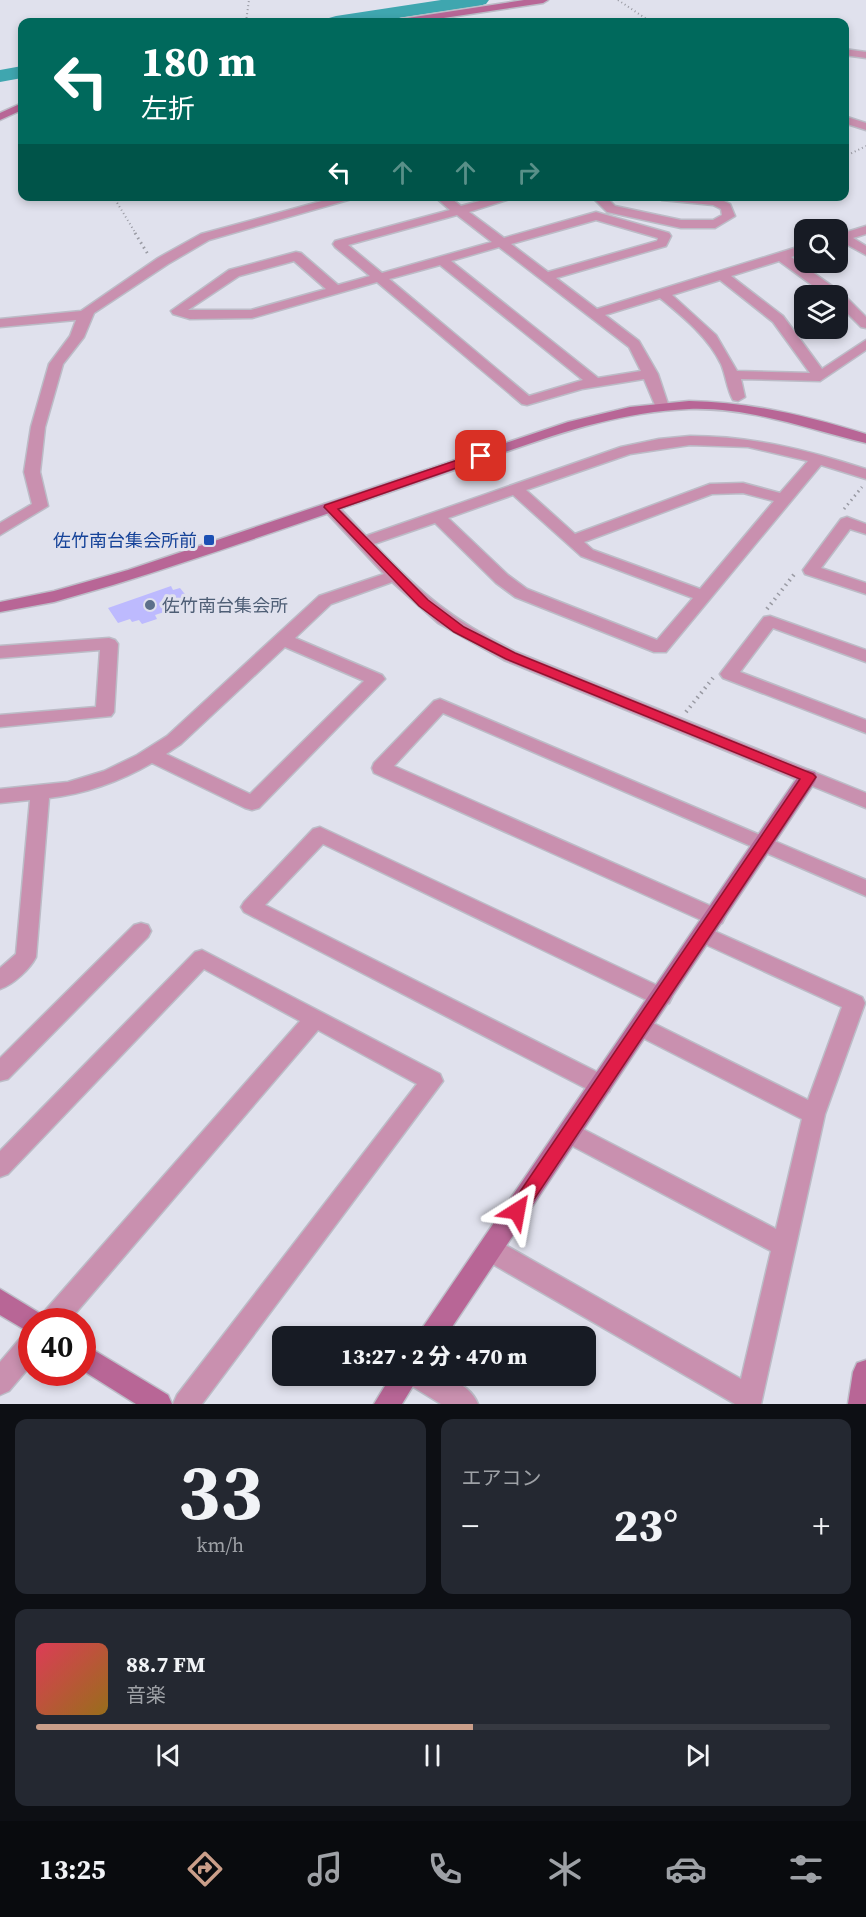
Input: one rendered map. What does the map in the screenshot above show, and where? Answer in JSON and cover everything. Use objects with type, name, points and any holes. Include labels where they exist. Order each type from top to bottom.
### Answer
[{"type":"street","points":[[427,18],[543,0]]},
{"type":"street","points":[[849,53],[866,55]]},
{"type":"street","points":[[0,117],[18,108]]},
{"type":"street","points":[[849,121],[866,127]]},
{"type":"street","points":[[0,323],[85,315],[163,261],[205,237],[338,201]]},
{"type":"street","points":[[447,201],[634,344],[651,374],[662,407]]},
{"type":"street","points":[[495,201],[339,244],[527,401],[595,382],[651,374]]},
{"type":"street","points":[[602,201],[611,209],[681,224],[716,224],[729,216],[726,207],[707,201]]},
{"type":"street","points":[[335,290],[296,256],[234,273],[178,311],[190,315],[252,314],[596,216],[665,236],[662,243],[547,277]]},
{"type":"street","points":[[848,236],[866,230]]},
{"type":"street","points":[[848,242],[866,251]]},
{"type":"street","points":[[596,314],[794,252]]},
{"type":"street","points":[[780,256],[821,285]]},
{"type":"street","points":[[442,260],[595,382]]},
{"type":"street","points":[[722,275],[778,319],[820,377]]},
{"type":"street","points":[[662,293],[705,330],[726,359],[734,375],[738,397]]},
{"type":"street","points":[[848,307],[866,324]]},
{"type":"street","points":[[0,530],[40,506],[32,472],[38,427],[56,364],[76,337],[85,315]]},
{"type":"street","points":[[734,375],[820,377],[866,344]]},
{"type":"street","points":[[0,607],[93,587],[592,419],[662,407],[701,406],[773,412],[866,438]]},
{"type":"street","points":[[364,542],[626,450],[668,441],[692,439],[746,441],[818,458],[864,472]]},
{"type":"street","points":[[438,516],[502,579],[521,593],[660,648],[818,458]]},
{"type":"street","points":[[572,541],[710,489],[743,488],[784,499]]},
{"type":"street","points":[[515,489],[587,553],[703,596]]},
{"type":"street","points":[[330,507],[432,610],[482,642],[510,656],[866,801]]},
{"type":"street","points":[[866,528],[847,522],[811,570],[866,589]]},
{"type":"street","points":[[0,796],[68,789],[111,776],[151,755],[174,740],[326,600],[396,575]]},
{"type":"street","points":[[866,656],[770,621],[729,674],[866,727]]},
{"type":"street","points":[[151,755],[252,802],[376,678],[283,639]]},
{"type":"street","points":[[0,652],[109,644],[105,712],[0,721]]},
{"type":"street","points":[[491,1250],[749,1401],[814,1114],[854,1003],[709,926],[381,768],[440,705],[866,888]]},
{"type":"street","points":[[439,1326],[808,777]]},
{"type":"street","points":[[0,981],[26,957],[40,793]]},
{"type":"street","points":[[601,1085],[251,906],[320,834],[661,997]]},
{"type":"street","points":[[0,1072],[141,931]]},
{"type":"street","points":[[0,1167],[202,958],[432,1081],[186,1404]]},
{"type":"street","points":[[63,1308],[315,1018]]},
{"type":"street","points":[[640,1027],[814,1114]]},
{"type":"street","points":[[569,1132],[783,1245]]},
{"type":"street","points":[[0,1301],[18,1313]]},
{"type":"street","points":[[0,1382],[18,1361]]},
{"type":"street","points":[[96,1364],[159,1404]]},
{"type":"street","points":[[861,1404],[866,1372]]},
{"type":"street","points":[[387,1404],[399,1386]]},
{"type":"street","points":[[435,1386],[465,1404]]},
{"type":"path","points":[[247,18],[249,0]]},
{"type":"path","points":[[618,0],[645,18]]},
{"type":"path","points":[[849,154],[866,146]]},
{"type":"path","points":[[116,201],[151,259]]},
{"type":"path","points":[[837,518],[864,472]]},
{"type":"path","points":[[765,610],[801,564]]},
{"type":"path","points":[[686,712],[715,675]]},
{"type":"building","name":"佐竹南台集会所","points":[[171,586],[173,590],[180,588],[192,603],[155,615],[157,619],[142,624],[139,620],[132,622],[130,619],[118,623],[108,608]]},
{"type":"waterway","points":[[362,18],[479,0]]},
{"type":"waterway","points":[[0,76],[18,73]]},
{"type":"place","name":"佐竹南台集会所前","points":[[209,540]]},
{"type":"place","name":"佐竹南台集会所","points":[[150,605]]},
{"type":"route","points":[[481,456],[330,507],[423,603],[459,630],[510,656],[808,777],[517,1211]]}]
